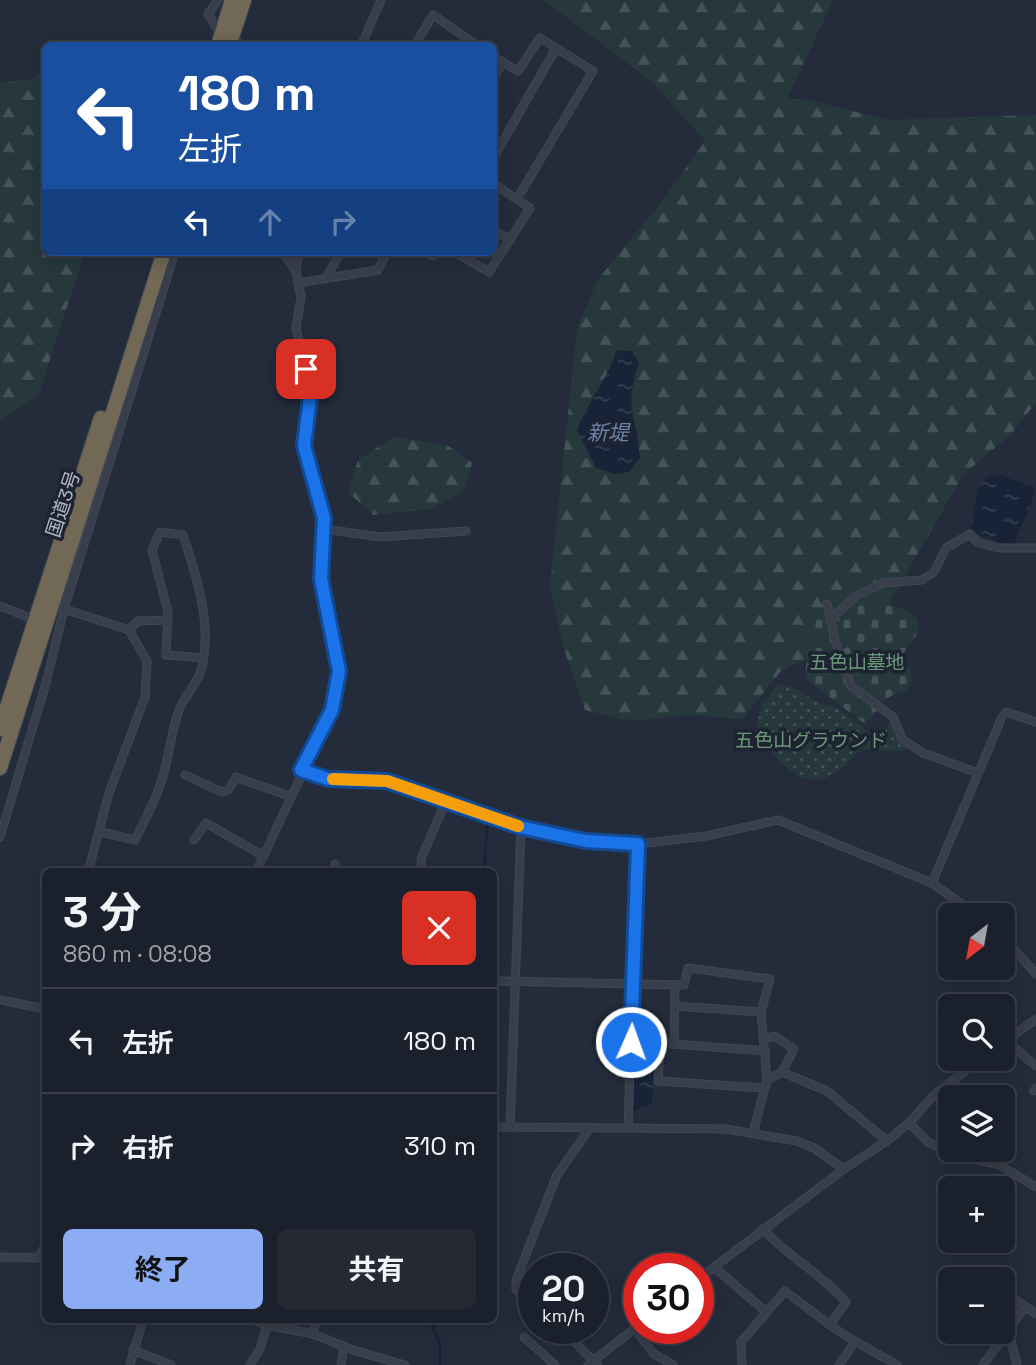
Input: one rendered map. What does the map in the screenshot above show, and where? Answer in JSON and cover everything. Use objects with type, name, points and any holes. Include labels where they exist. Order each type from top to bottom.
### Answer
[{"type":"highway","points":[[225,41],[232,0]]},
{"type":"highway","points":[[225,41],[244,0]]},
{"type":"highway","name":"国道3号","points":[[0,729],[47,622],[154,256]]},
{"type":"highway","name":"国道3号","points":[[0,768],[163,256]]},
{"type":"street","points":[[218,0],[208,14],[225,41]]},
{"type":"street","points":[[363,42],[381,0]]},
{"type":"street","points":[[416,42],[433,15],[467,42]]},
{"type":"street","points":[[497,60],[518,71],[540,38],[593,71],[517,199]]},
{"type":"street","points":[[497,152],[556,48]]},
{"type":"street","points":[[497,73],[502,64]]},
{"type":"street","points":[[462,256],[489,272],[530,208],[497,186]]},
{"type":"street","points":[[497,232],[510,240]]},
{"type":"street","points":[[0,837],[46,683],[47,622],[64,608],[174,256]]},
{"type":"street","points":[[286,256],[296,272]]},
{"type":"street","points":[[257,868],[301,770],[332,710],[339,687],[339,671],[321,579],[324,529],[320,497],[304,446],[311,389],[296,328],[301,297],[296,272],[298,256]]},
{"type":"street","points":[[326,278],[339,256]]},
{"type":"street","points":[[298,283],[378,270],[385,256]]},
{"type":"street","points":[[324,529],[380,537],[466,531]]},
{"type":"street","points":[[101,832],[135,840],[163,778],[178,710],[200,673],[203,659],[206,634],[202,601],[183,535],[160,532],[152,550],[168,612],[166,655],[203,659]]},
{"type":"street","points":[[830,620],[856,596],[883,583],[922,580],[934,572],[946,548],[970,534],[977,542],[999,548],[1036,548]]},
{"type":"street","points":[[827,604],[851,686],[893,717],[902,739],[923,753],[978,774]]},
{"type":"street","points":[[0,606],[47,622]]},
{"type":"street","points":[[64,608],[128,631],[147,661],[145,696],[109,793],[101,832],[89,868]]},
{"type":"street","points":[[128,631],[138,621],[166,620]]},
{"type":"street","points":[[932,883],[1006,712],[1036,722]]},
{"type":"street","points":[[301,770],[328,779],[387,781],[520,827],[586,841],[638,844],[706,836],[778,820],[932,883],[960,903]]},
{"type":"street","points":[[185,775],[222,792],[228,790],[236,777],[289,796]]},
{"type":"street","points":[[422,868],[421,859],[446,801]]},
{"type":"street","points":[[194,840],[206,824],[262,855]]},
{"type":"street","points":[[510,1127],[520,827]]},
{"type":"street","points":[[628,1128],[638,844]]},
{"type":"street","points":[[1015,950],[1036,974]]},
{"type":"street","points":[[497,981],[684,985],[688,968],[766,976],[770,979],[761,1012],[767,1080],[753,1133]]},
{"type":"street","points":[[674,1044],[675,985]]},
{"type":"street","points":[[0,1000],[42,1008]]},
{"type":"street","points":[[675,1006],[761,1012]]},
{"type":"street","points":[[1015,1034],[1036,1019]]},
{"type":"street","points":[[765,1039],[774,1037],[794,1049],[782,1072],[767,1080]]},
{"type":"street","points":[[631,1042],[766,1051]]},
{"type":"street","points":[[660,1043],[659,1081],[763,1088]]},
{"type":"street","points":[[1015,1050],[1036,1066]]},
{"type":"street","points":[[766,1312],[714,1267],[844,1169],[887,1142],[909,1123],[934,1095],[965,1071]]},
{"type":"street","points":[[782,1072],[827,1091],[887,1142]]},
{"type":"street","points":[[909,1123],[929,1143],[967,1158],[1000,1165],[1036,1187]]},
{"type":"street","points":[[497,1127],[726,1129],[797,1141],[844,1169]]},
{"type":"street","points":[[527,1253],[558,1175],[590,1128]]},
{"type":"street","points":[[763,1229],[780,1248],[834,1289],[846,1302],[830,1325]]},
{"type":"street","points":[[0,1256],[42,1257]]},
{"type":"street","points":[[518,1275],[518,1292]]},
{"type":"street","points":[[742,1365],[741,1342],[785,1291],[854,1343],[864,1344],[897,1365]]},
{"type":"street","points":[[1015,1300],[1036,1314]]},
{"type":"street","points":[[1015,1321],[1025,1307]]},
{"type":"street","points":[[130,1365],[142,1323]]},
{"type":"street","points":[[261,1323],[313,1334],[405,1365]]},
{"type":"street","points":[[313,1334],[315,1323]]},
{"type":"street","points":[[250,1365],[260,1349],[267,1325]]},
{"type":"street","points":[[575,1344],[593,1364],[623,1338]]},
{"type":"street","points":[[839,1365],[854,1343]]},
{"type":"street","points":[[532,1344],[555,1365]]},
{"type":"street","points":[[647,1344],[654,1354],[673,1365]]},
{"type":"street","points":[[983,1365],[998,1344]]},
{"type":"street","points":[[1012,1344],[1017,1365]]},
{"type":"street","points":[[341,1365],[344,1346]]},
{"type":"street","points":[[134,1350],[171,1365]]},
{"type":"green space","points":[[544,0],[833,0],[787,99],[809,100],[888,120],[1036,115],[1036,403],[1010,435],[963,475],[872,633],[782,670],[742,719],[688,715],[629,721],[585,710],[564,649],[550,586],[577,329],[598,279],[660,204],[705,141],[652,82]]},
{"type":"green space","points":[[42,71],[42,256],[84,256],[38,396],[0,420],[0,83],[32,79]]},
{"type":"green space","points":[[394,437],[447,445],[472,463],[464,491],[431,509],[373,515],[348,492],[358,460]]},
{"type":"green space","name":"五色山墓地","points":[[858,599],[898,607],[914,615],[918,622],[917,635],[901,659],[911,671],[910,685],[903,692],[884,701],[865,724],[807,680],[805,672],[811,642],[804,625],[818,607],[839,621],[850,603]]},
{"type":"green space","name":"五色山グラウンド","points":[[779,684],[790,686],[818,703],[838,708],[868,732],[883,733],[893,717],[902,739],[913,746],[904,751],[862,749],[838,771],[825,778],[812,780],[801,777],[780,761],[756,729],[762,704]]},
{"type":"water","name":"新堤","points":[[617,350],[632,351],[639,363],[631,402],[640,458],[629,472],[615,474],[596,468],[577,430]]},
{"type":"water","points":[[1000,475],[1035,487],[1015,545],[1001,543],[971,530],[978,489],[986,477]]},
{"type":"water","points":[[633,1046],[655,1050],[652,1104],[631,1112]]},
{"type":"waterway","points":[[484,868],[487,825]]},
{"type":"waterway","points":[[431,1323],[440,1343],[440,1365]]},
{"type":"slow traffic","points":[[333,779],[387,781],[518,826]]},
{"type":"route","points":[[306,369],[311,389],[303,433],[304,446],[324,518],[321,579],[339,671],[339,687],[332,710],[301,770],[328,779],[387,781],[520,827],[586,841],[638,844],[631,1042]]}]
